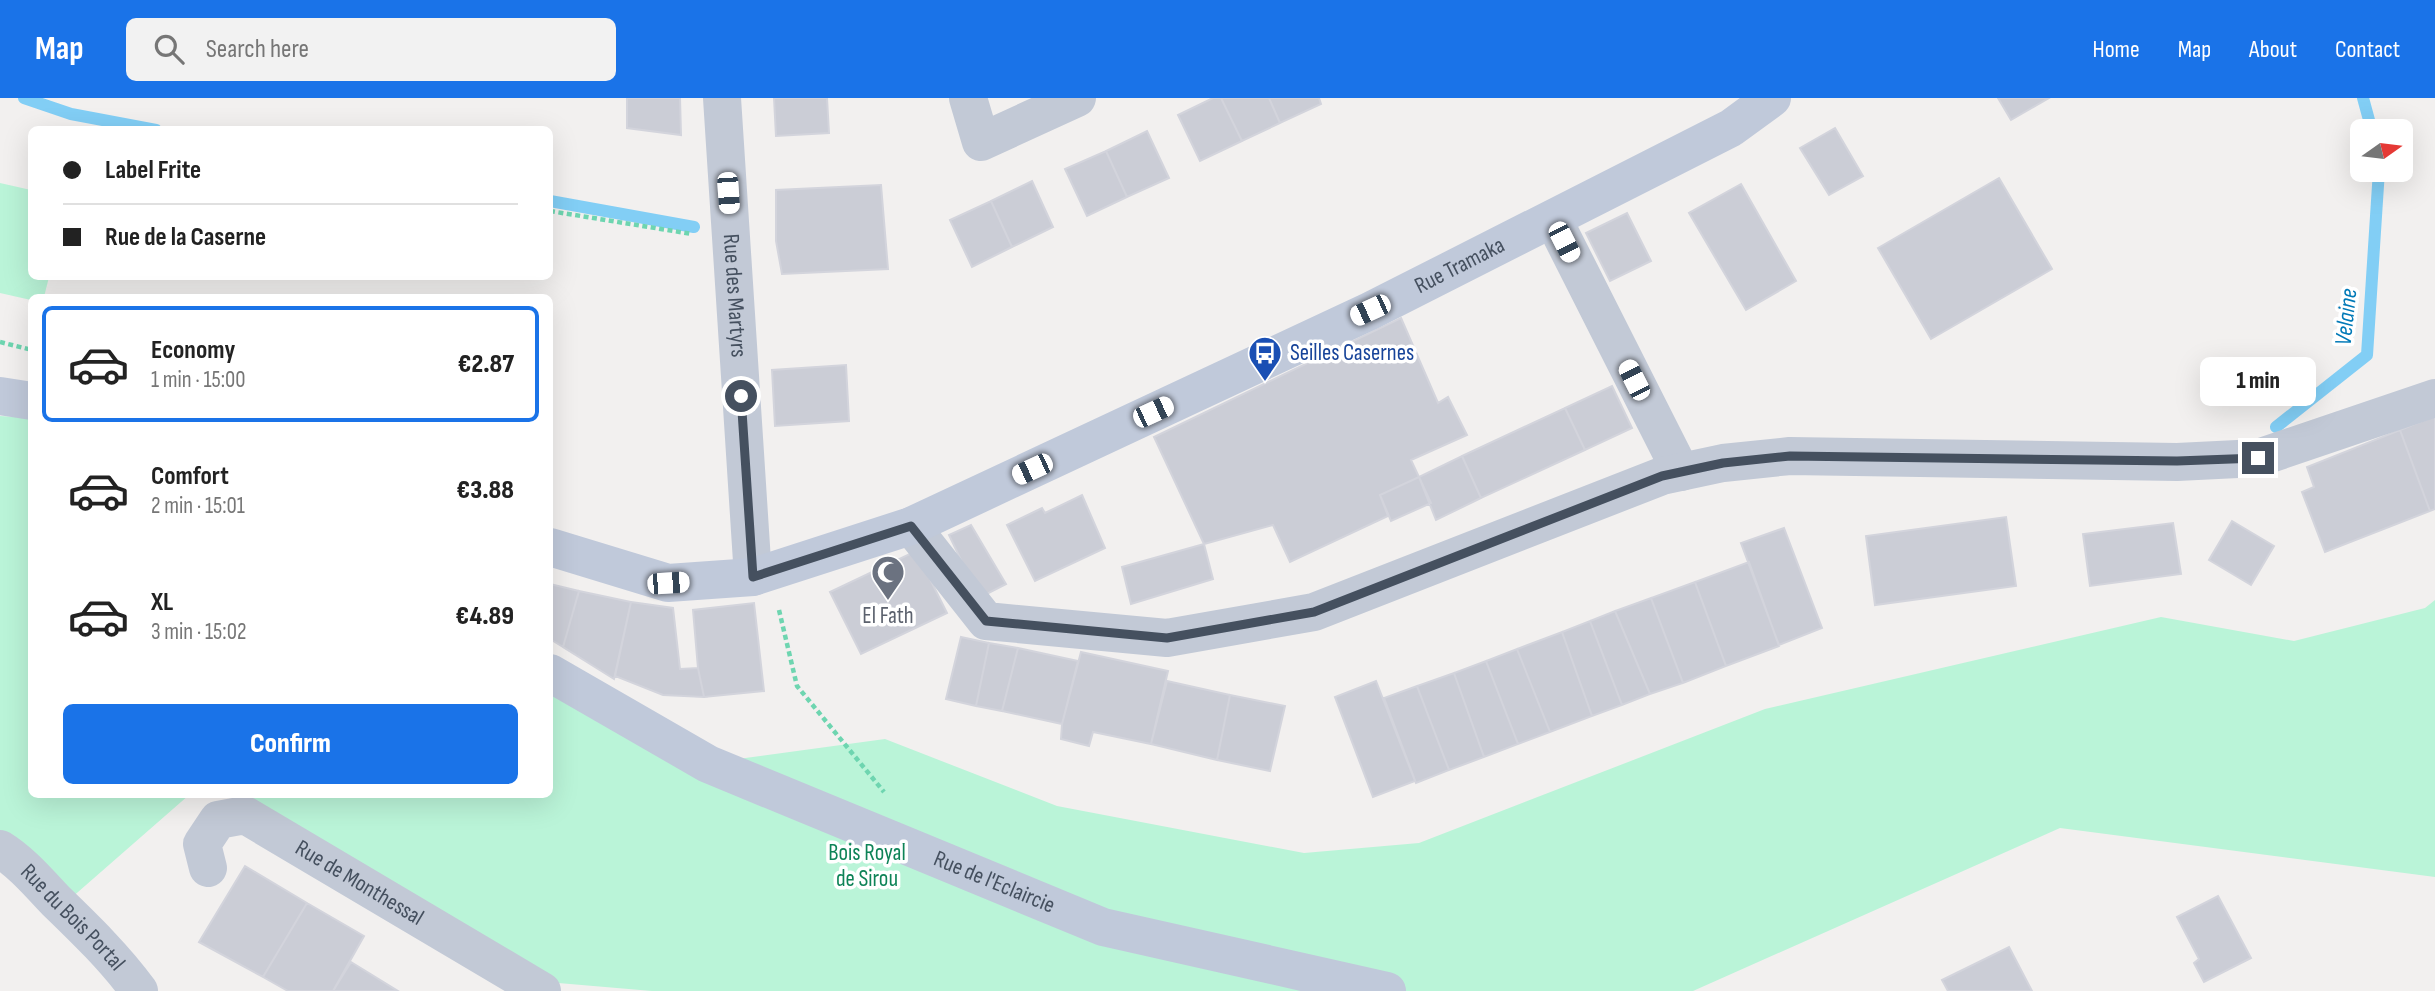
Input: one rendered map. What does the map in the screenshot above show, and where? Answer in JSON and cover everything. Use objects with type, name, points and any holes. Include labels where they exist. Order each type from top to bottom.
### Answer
[{"type":"main road","name":"Rue Tramaka","points":[[553,548],[668,583],[762,574],[911,526],[1358,316],[1731,128],[1772,98]]},
{"type":"main road","points":[[0,396],[28,400]]},
{"type":"main road","name":"Rue de l'Eclaircie","points":[[553,675],[708,764],[1103,927],[1387,991]]},
{"type":"street","name":"Rue des Martyrs","points":[[722,98],[731,241],[762,574]]},
{"type":"street","points":[[968,98],[982,142],[1077,98]]},
{"type":"street","points":[[1553,219],[1681,472]]},
{"type":"street","points":[[911,526],[986,621],[1167,638],[1314,612],[1649,481],[1723,463],[1790,456],[2177,461],[2258,458],[2435,398]]},
{"type":"street","name":"Rue de Monthessal","points":[[208,868],[202,844],[218,821],[245,815],[542,991]]},
{"type":"street","name":"Rue du Bois Portal","points":[[0,849],[13,858],[62,906],[124,970],[139,991]]},
{"type":"path","points":[[553,211],[731,241]]},
{"type":"path","points":[[0,342],[28,349]]},
{"type":"path","points":[[762,574],[797,686],[885,794]]},
{"type":"green space","points":[[0,183],[28,189],[28,280],[48,280],[45,294],[28,294],[28,299],[0,293]]},
{"type":"green space","points":[[0,416],[28,418],[28,798],[186,798],[62,906],[0,849]]},
{"type":"green space","name":"Bois Royal de Sirou","points":[[2435,600],[2435,877],[2060,828],[1693,991],[652,991],[523,980],[249,798],[553,798],[553,675],[708,763],[885,739],[1057,806],[1304,853],[1419,843],[1765,709],[2161,617],[2294,641],[2425,608]]},
{"type":"building","points":[[627,98],[680,98],[681,135],[627,128]]},
{"type":"building","points":[[774,98],[827,98],[829,133],[776,136]]},
{"type":"building","points":[[1213,98],[1221,98],[1242,141],[1200,161],[1178,115]]},
{"type":"building","points":[[1221,98],[1269,98],[1280,123],[1242,141]]},
{"type":"building","points":[[1269,98],[1319,98],[1321,104],[1280,123]]},
{"type":"building","points":[[1998,98],[2049,98],[2011,120]]},
{"type":"building","points":[[1835,128],[1863,176],[1829,195],[1800,148]]},
{"type":"building","points":[[1147,131],[1169,178],[1127,197],[1106,151]]},
{"type":"building","points":[[1106,151],[1127,197],[1087,216],[1065,169]]},
{"type":"building","points":[[1999,178],[2052,269],[1931,339],[1878,248]]},
{"type":"building","points":[[1032,181],[1053,227],[1012,247],[991,201]]},
{"type":"building","points":[[1741,184],[1796,281],[1746,310],[1689,213]]},
{"type":"building","points":[[881,185],[888,269],[782,274],[776,241],[776,190]]},
{"type":"building","points":[[991,201],[1012,247],[972,267],[950,220]]},
{"type":"building","points":[[1627,213],[1651,261],[1610,281],[1586,233]]},
{"type":"building","points":[[1401,318],[1438,403],[1448,397],[1467,435],[1411,460],[1419,477],[1380,495],[1388,516],[1290,562],[1273,525],[1204,544],[1154,437]]},
{"type":"building","points":[[846,365],[849,421],[775,426],[772,370]]},
{"type":"building","points":[[1612,386],[1632,428],[1585,450],[1565,408]]},
{"type":"building","points":[[1565,408],[1585,450],[1481,498],[1462,456]]},
{"type":"building","points":[[2435,416],[2435,509],[2430,511],[2400,430]]},
{"type":"building","points":[[2400,430],[2430,511],[2325,552],[2302,492],[2314,487],[2307,467]]},
{"type":"building","points":[[1462,456],[1481,498],[1436,520],[1419,477]]},
{"type":"building","points":[[1419,477],[1431,503],[1391,521],[1380,495]]},
{"type":"building","points":[[1082,495],[1105,548],[1035,581],[1007,525],[1042,508],[1045,513]]},
{"type":"building","points":[[2006,517],[2016,586],[1875,605],[1866,536]]},
{"type":"building","points":[[2232,521],[2274,546],[2251,585],[2209,560]]},
{"type":"building","points":[[2173,523],[2181,574],[2090,586],[2083,534]]},
{"type":"building","points":[[971,525],[1006,584],[979,598],[949,535]]},
{"type":"building","points":[[1784,528],[1822,628],[1779,645],[1741,543]]},
{"type":"building","points":[[1204,544],[1213,579],[1131,604],[1122,567]]},
{"type":"building","name":"El Fath","points":[[916,551],[947,613],[861,654],[830,592]]},
{"type":"building","points":[[1749,562],[1779,646],[1726,666],[1695,582]]},
{"type":"building","points":[[1695,582],[1726,666],[1683,683],[1651,598]]},
{"type":"building","points":[[553,585],[579,591],[563,647],[553,641]]},
{"type":"building","points":[[579,591],[631,602],[614,679],[563,647]]},
{"type":"building","points":[[1651,598],[1683,683],[1650,694],[1615,611]]},
{"type":"building","points":[[631,602],[673,608],[680,669],[698,668],[704,697],[663,695],[615,676]]},
{"type":"building","points":[[754,603],[764,691],[704,697],[698,668],[693,610]]},
{"type":"building","points":[[1615,611],[1650,694],[1622,705],[1590,621]]},
{"type":"building","points":[[1590,621],[1622,705],[1592,716],[1562,632]]},
{"type":"building","points":[[1562,632],[1592,716],[1550,732],[1517,649]]},
{"type":"building","points":[[961,637],[989,643],[976,706],[946,699]]},
{"type":"building","points":[[989,643],[1018,648],[1002,711],[976,706]]},
{"type":"building","points":[[1018,648],[1078,661],[1062,724],[1002,711]]},
{"type":"building","points":[[1517,649],[1550,732],[1518,744],[1486,661]]},
{"type":"building","points":[[1081,652],[1168,671],[1151,744],[1093,732],[1089,746],[1061,739],[1062,724]]},
{"type":"building","points":[[1486,661],[1518,744],[1484,757],[1454,673]]},
{"type":"building","points":[[1454,673],[1484,757],[1449,770],[1417,686]]},
{"type":"building","points":[[1167,681],[1230,695],[1217,760],[1151,744]]},
{"type":"building","points":[[1376,681],[1415,781],[1373,797],[1335,697]]},
{"type":"building","points":[[1417,686],[1449,770],[1416,783],[1384,698]]},
{"type":"building","points":[[1230,695],[1285,706],[1270,771],[1217,760]]},
{"type":"building","points":[[245,866],[307,903],[263,977],[199,942]]},
{"type":"building","points":[[2218,896],[2251,958],[2204,982],[2194,963],[2199,959],[2177,917]]},
{"type":"building","points":[[307,903],[364,936],[333,991],[288,991],[263,977]]},
{"type":"building","points":[[2009,947],[2032,991],[1948,991],[1942,980]]},
{"type":"building","points":[[351,962],[398,991],[333,991]]},
{"type":"waterway","points":[[24,98],[71,114],[135,126]]},
{"type":"waterway","name":"Velaine","points":[[2363,98],[2369,119]]},
{"type":"waterway","name":"Velaine","points":[[2276,427],[2367,355],[2378,182]]},
{"type":"waterway","points":[[553,202],[694,227]]},
{"type":"place","name":"Seilles Casernes","points":[[1265,383]]},
{"type":"place","name":"El Fath","points":[[888,602]]},
{"type":"route","points":[[741,396],[753,577],[911,526],[986,621],[1167,638],[1314,612],[1662,476],[1723,463],[1790,456],[2177,461],[2258,458]]}]
